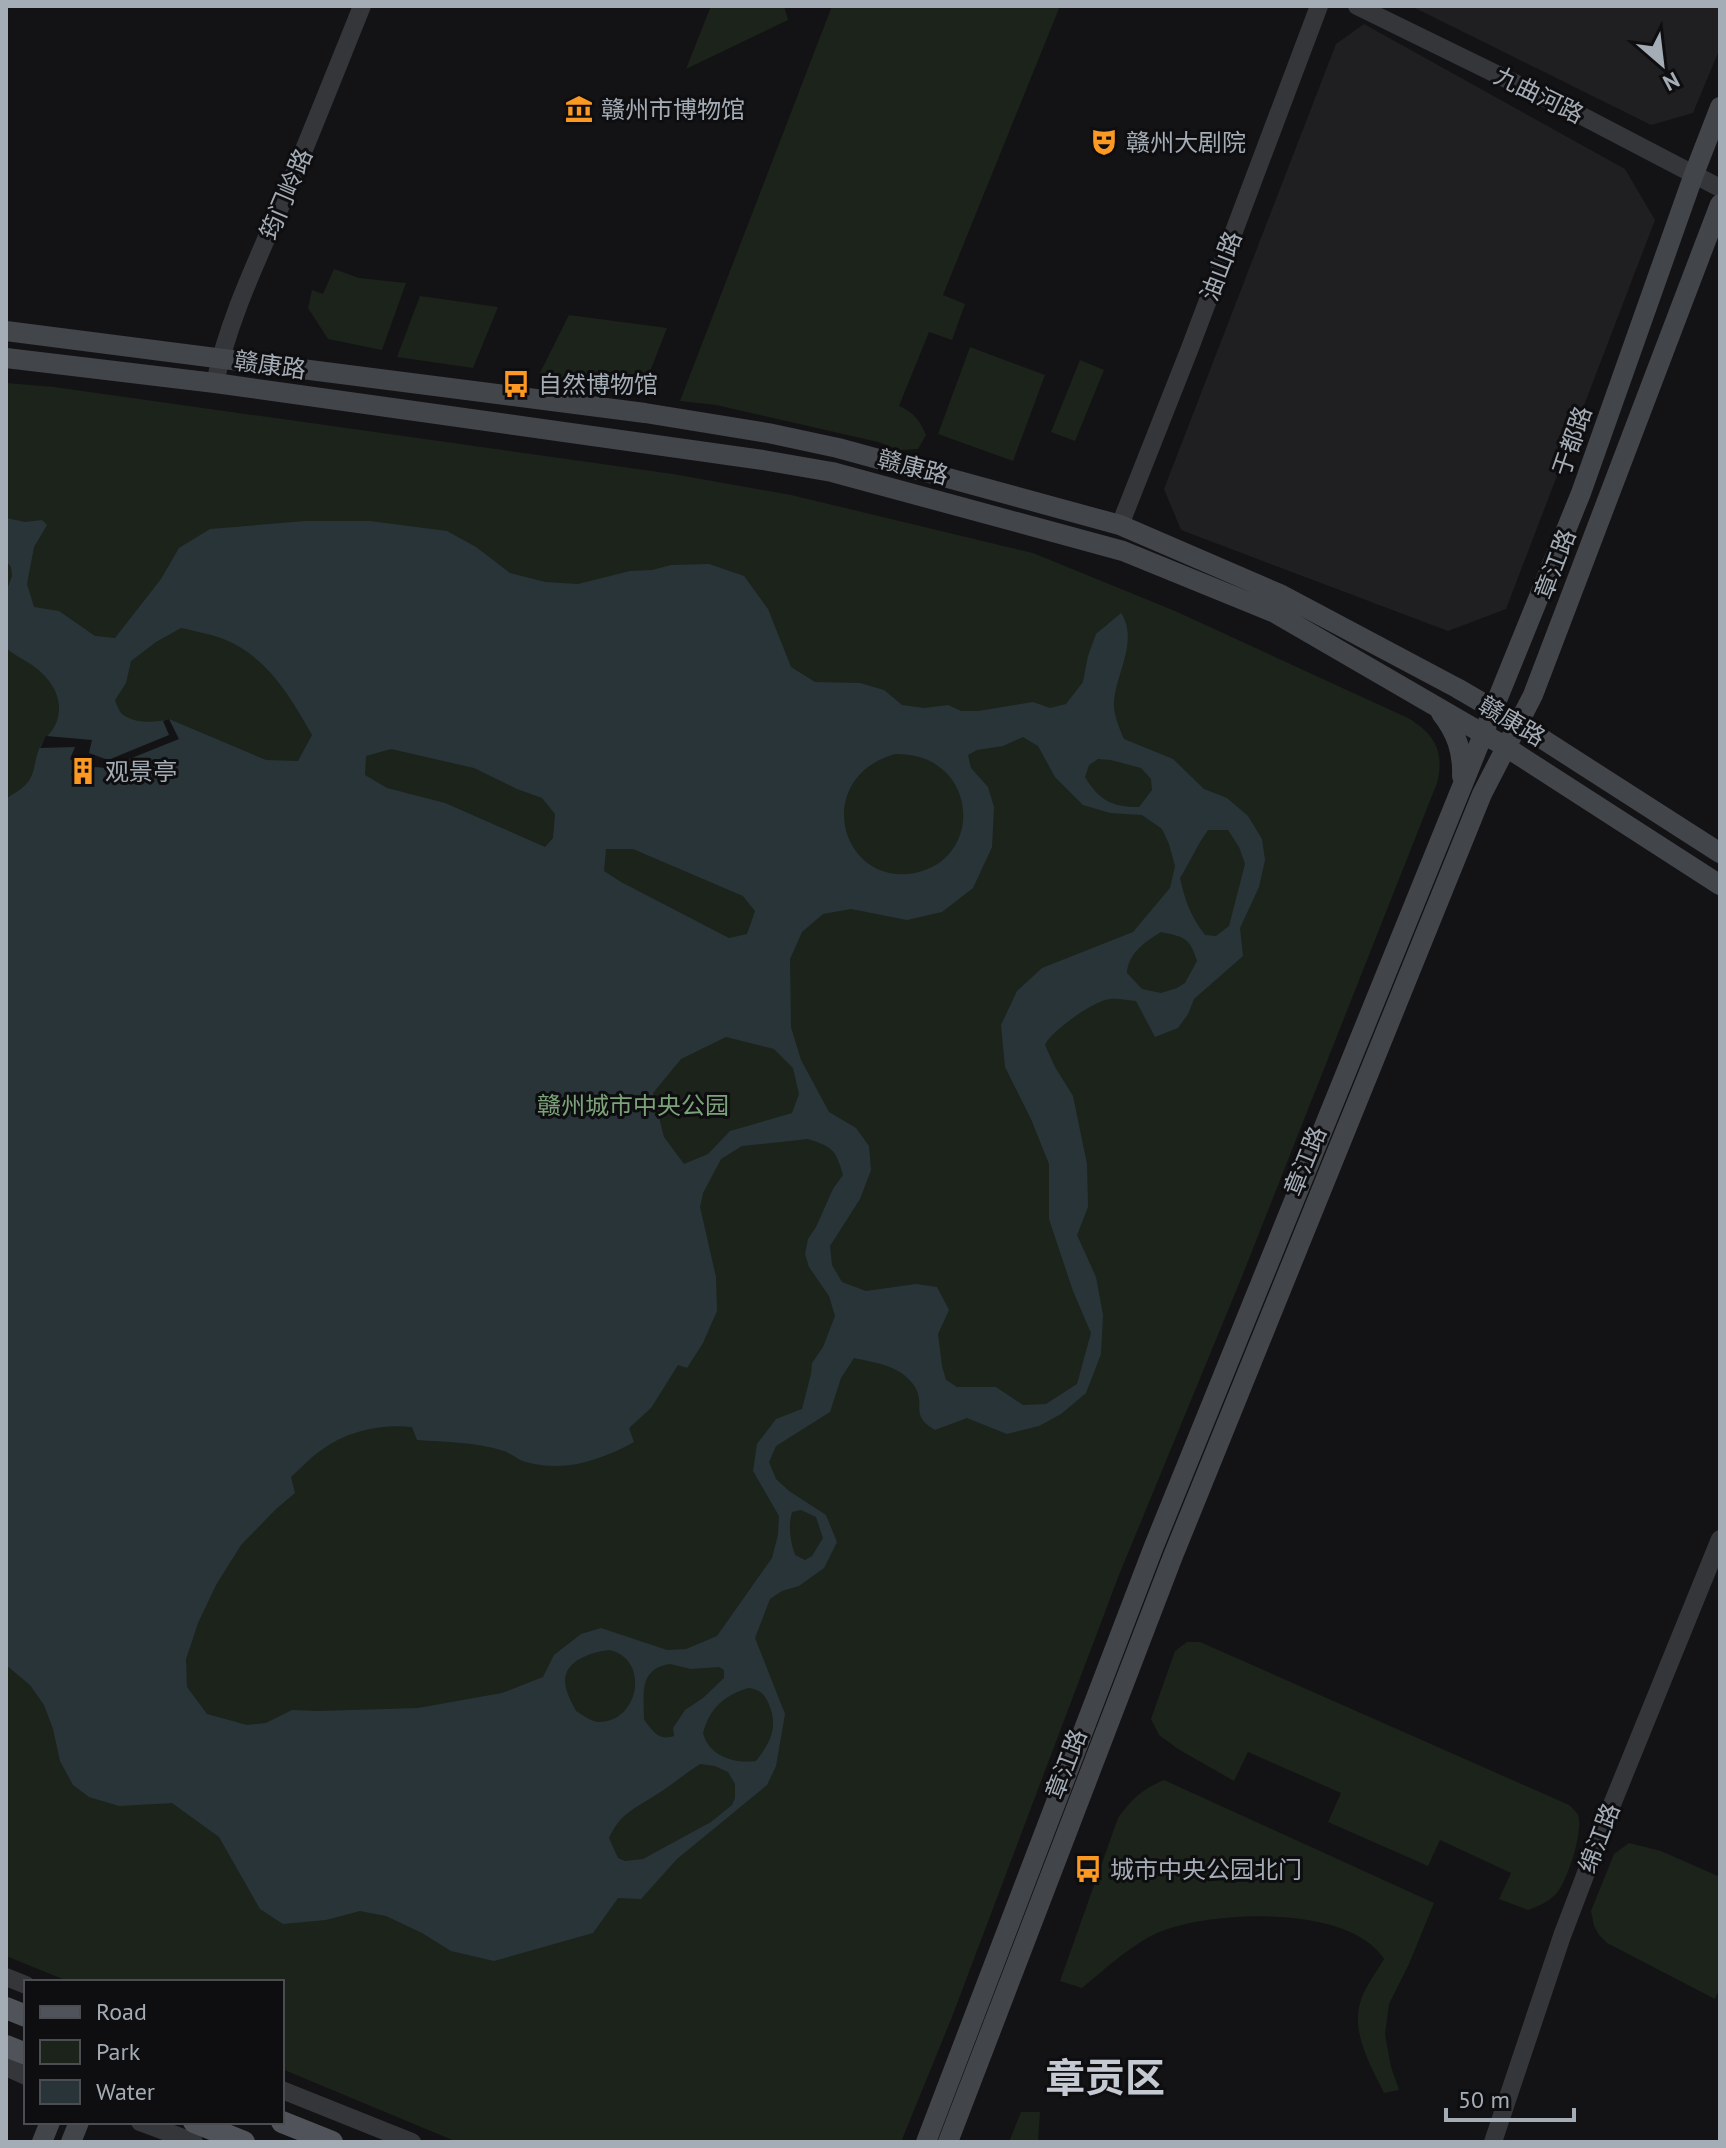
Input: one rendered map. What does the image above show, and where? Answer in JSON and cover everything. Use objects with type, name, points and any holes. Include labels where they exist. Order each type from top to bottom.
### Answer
[{"type":"main road","name":"于都路","points":[[1460,788],[1581,493],[1720,107]]},
{"type":"main road","name":"章江路","points":[[948,2142],[1173,1556],[1482,794],[1538,681],[1720,204]]},
{"type":"main road","name":"赣康路","points":[[6,331],[682,418],[838,448],[1120,525],[1282,595],[1457,688],[1519,724],[1720,853]]},
{"type":"main road","name":"赣康路","points":[[6,358],[215,383],[763,460],[832,472],[1123,551],[1275,613],[1506,747],[1720,885]]},
{"type":"main road","points":[[1429,702],[1456,736],[1462,761],[1460,788]]},
{"type":"main road","name":"章江路","points":[[926,2142],[1154,1546],[1460,788]]},
{"type":"main road","points":[[284,2123],[332,2142]]},
{"type":"main road","points":[[199,2124],[244,2142]]},
{"type":"street","name":"筠门岭路","points":[[215,383],[220,357],[237,309],[362,6]]},
{"type":"street","name":"油山路","points":[[1120,525],[1319,6]]},
{"type":"street","name":"九曲河路","points":[[1357,6],[1584,117],[1720,188]]},
{"type":"street","name":"绵江路","points":[[1493,2142],[1562,1936],[1720,1539]]},
{"type":"street","points":[[284,2091],[412,2142]]},
{"type":"street","points":[[145,2124],[194,2142]]},
{"type":"shaded area","points":[[1411,6],[1720,6],[1720,48],[1693,113],[1651,125]]},
{"type":"shaded area","points":[[1364,24],[1625,169],[1655,220],[1506,609],[1448,631],[1181,530],[1164,489],[1336,44]]},
{"type":"green space","points":[[711,6],[784,6],[788,20],[686,69]]},
{"type":"green space","points":[[832,6],[1060,6],[943,295],[965,304],[952,340],[929,332],[899,406],[912,414],[924,430],[926,435],[918,449],[900,450],[878,442],[716,405],[680,401]]},
{"type":"green space","points":[[334,269],[359,278],[406,283],[382,350],[328,339],[308,308],[312,290],[323,294]]},
{"type":"green space","points":[[420,296],[498,307],[473,368],[397,357]]},
{"type":"green space","points":[[569,315],[667,328],[644,387],[538,377]]},
{"type":"green space","points":[[970,347],[1045,375],[1013,461],[938,434]]},
{"type":"green space","points":[[1080,360],[1104,370],[1075,441],[1051,432]]},
{"type":"green space","name":"赣州城市中央公园","points":[[6,383],[54,387],[673,474],[791,495],[1033,553],[1175,611],[1408,718],[1431,737],[1440,762],[1437,783],[1241,1279],[1119,1575],[952,2017],[901,2142],[457,2142],[284,2070],[284,1980],[65,1980],[6,1956]]},
{"type":"green space","points":[[1187,1642],[1200,1642],[1569,1805],[1578,1815],[1579,1832],[1565,1879],[1556,1894],[1528,1910],[1499,1899],[1511,1873],[1440,1840],[1428,1866],[1328,1822],[1341,1793],[1248,1752],[1234,1781],[1178,1749],[1159,1735],[1151,1719],[1175,1651]]},
{"type":"green space","points":[[1164,1780],[1434,1903],[1389,2004],[1385,2034],[1399,2090],[1384,2093],[1363,2046],[1358,2022],[1362,1997],[1384,1959],[1367,1941],[1342,1928],[1278,1917],[1243,1917],[1181,1925],[1147,1938],[1082,1988],[1060,1981],[1118,1818],[1138,1795]]},
{"type":"green space","points":[[1629,1843],[1661,1851],[1720,1877],[1720,1988],[1715,1999],[1607,1943],[1594,1926],[1591,1911],[1614,1854]]},
{"type":"green space","points":[[1021,2112],[1040,2112],[1038,2142],[1009,2142]]},
{"type":"water","points":[[6,518],[25,522],[42,520],[47,525],[34,547],[27,584],[34,607],[59,611],[95,636],[115,638],[161,579],[179,548],[210,529],[305,521],[370,521],[447,531],[476,547],[510,573],[545,582],[578,584],[630,571],[709,564],[744,576],[768,609],[791,667],[815,682],[860,683],[884,690],[902,705],[924,708],[948,705],[961,711],[1033,702],[1050,708],[1066,704],[1083,682],[1096,634],[1121,613],[1128,634],[1114,706],[1124,739],[1173,759],[1204,789],[1227,798],[1248,816],[1262,839],[1265,860],[1259,887],[1240,928],[1243,956],[1194,999],[1178,1028],[1155,1037],[1136,1001],[1109,999],[1071,1019],[1045,1045],[1073,1096],[1087,1164],[1088,1207],[1077,1235],[1096,1277],[1103,1315],[1101,1354],[1086,1393],[1061,1414],[1039,1426],[1007,1434],[967,1418],[935,1430],[920,1415],[918,1393],[910,1380],[888,1366],[854,1358],[841,1378],[830,1412],[776,1446],[769,1462],[776,1479],[826,1515],[837,1542],[824,1568],[799,1586],[770,1599],[755,1638],[785,1714],[776,1766],[767,1785],[677,1859],[641,1899],[618,1898],[593,1933],[494,1961],[451,1951],[386,1916],[360,1911],[326,1920],[283,1924],[260,1909],[219,1837],[172,1803],[119,1806],[89,1797],[73,1785],[60,1761],[44,1705],[30,1685],[6,1665],[6,799],[30,779],[39,749],[55,726],[59,709],[56,694],[44,675],[6,648],[6,592],[12,576],[11,567],[6,561]],"holes":[[[181,628],[218,637],[235,644],[262,664],[285,690],[312,735],[298,761],[266,760],[169,719],[151,722],[126,717],[115,700],[126,683],[131,661]],[[1023,737],[1038,746],[1055,777],[1083,805],[1110,813],[1142,815],[1162,829],[1175,866],[1170,888],[1133,932],[1042,968],[1017,991],[1001,1025],[1005,1067],[1049,1164],[1049,1219],[1091,1333],[1077,1384],[1046,1404],[1023,1405],[996,1387],[957,1387],[946,1380],[938,1334],[949,1310],[937,1287],[916,1284],[866,1291],[842,1282],[832,1265],[830,1246],[860,1199],[871,1170],[869,1146],[856,1128],[829,1112],[801,1060],[791,1027],[790,959],[802,932],[823,914],[851,909],[907,920],[942,912],[973,888],[992,847],[994,807],[988,787],[971,768],[968,755]],[[391,749],[474,768],[542,798],[555,814],[553,838],[545,847],[445,803],[387,788],[365,775],[366,756]],[[895,754],[922,758],[943,770],[956,787],[963,807],[962,828],[954,848],[938,863],[915,873],[889,873],[868,864],[854,848],[845,828],[845,806],[852,785],[869,767]],[[1098,759],[1111,760],[1141,768],[1151,779],[1152,790],[1139,807],[1129,807],[1107,801],[1085,777],[1089,765]],[[1208,830],[1228,830],[1245,864],[1229,926],[1216,936],[1205,935],[1196,922],[1180,878]],[[606,849],[633,849],[743,896],[755,911],[747,934],[729,938],[604,871]],[[1161,932],[1181,937],[1189,943],[1197,961],[1185,983],[1161,993],[1142,989],[1127,973],[1131,959],[1144,944]],[[726,1037],[774,1049],[793,1068],[799,1094],[792,1113],[730,1131],[708,1154],[684,1164],[664,1137],[653,1093],[681,1059]],[[808,1139],[832,1151],[843,1175],[808,1239],[805,1254],[809,1267],[829,1296],[835,1316],[823,1347],[812,1363],[802,1409],[776,1419],[757,1444],[753,1471],[779,1516],[772,1558],[717,1636],[686,1649],[667,1650],[601,1628],[581,1634],[554,1655],[543,1677],[502,1693],[418,1708],[292,1710],[266,1723],[247,1725],[207,1714],[187,1687],[186,1659],[198,1623],[216,1585],[241,1545],[295,1493],[291,1477],[330,1444],[364,1430],[412,1427],[417,1440],[483,1446],[504,1451],[526,1462],[554,1466],[582,1463],[634,1442],[629,1428],[651,1408],[678,1365],[687,1368],[703,1343],[717,1311],[716,1277],[700,1207],[703,1193],[721,1159],[742,1146]],[[801,1510],[816,1517],[823,1538],[812,1556],[805,1560],[795,1555],[790,1523],[792,1512]],[[609,1650],[622,1655],[635,1676],[631,1701],[624,1712],[613,1719],[599,1722],[587,1718],[576,1711],[567,1693],[565,1681],[569,1668],[588,1655]],[[670,1664],[691,1669],[719,1667],[724,1670],[724,1678],[685,1710],[673,1728],[674,1736],[669,1737],[657,1734],[644,1720],[644,1692],[652,1671]],[[748,1688],[760,1692],[768,1702],[773,1719],[772,1733],[756,1761],[731,1760],[717,1753],[706,1741],[703,1733],[706,1724],[725,1699]],[[700,1764],[728,1772],[735,1784],[732,1805],[711,1822],[643,1859],[625,1861],[618,1858],[609,1838],[617,1824]]]},
{"type":"pier","points":[[169,719],[179,739],[107,768],[94,767],[86,783],[71,775],[77,763],[70,759],[75,747],[40,748],[46,736],[92,740],[89,753],[108,760],[169,735],[163,721]]},
{"type":"place","name":"赣州市博物馆","points":[[579,109]]},
{"type":"place","name":"赣州大剧院","points":[[1104,142]]},
{"type":"place","name":"自然博物馆","points":[[516,384]]},
{"type":"place","name":"观景亭","points":[[83,771]]},
{"type":"place","name":"城市中央公园北门","points":[[1088,1869]]},
{"type":"district","name":"章贡区","points":[[1105,2077]]}]
